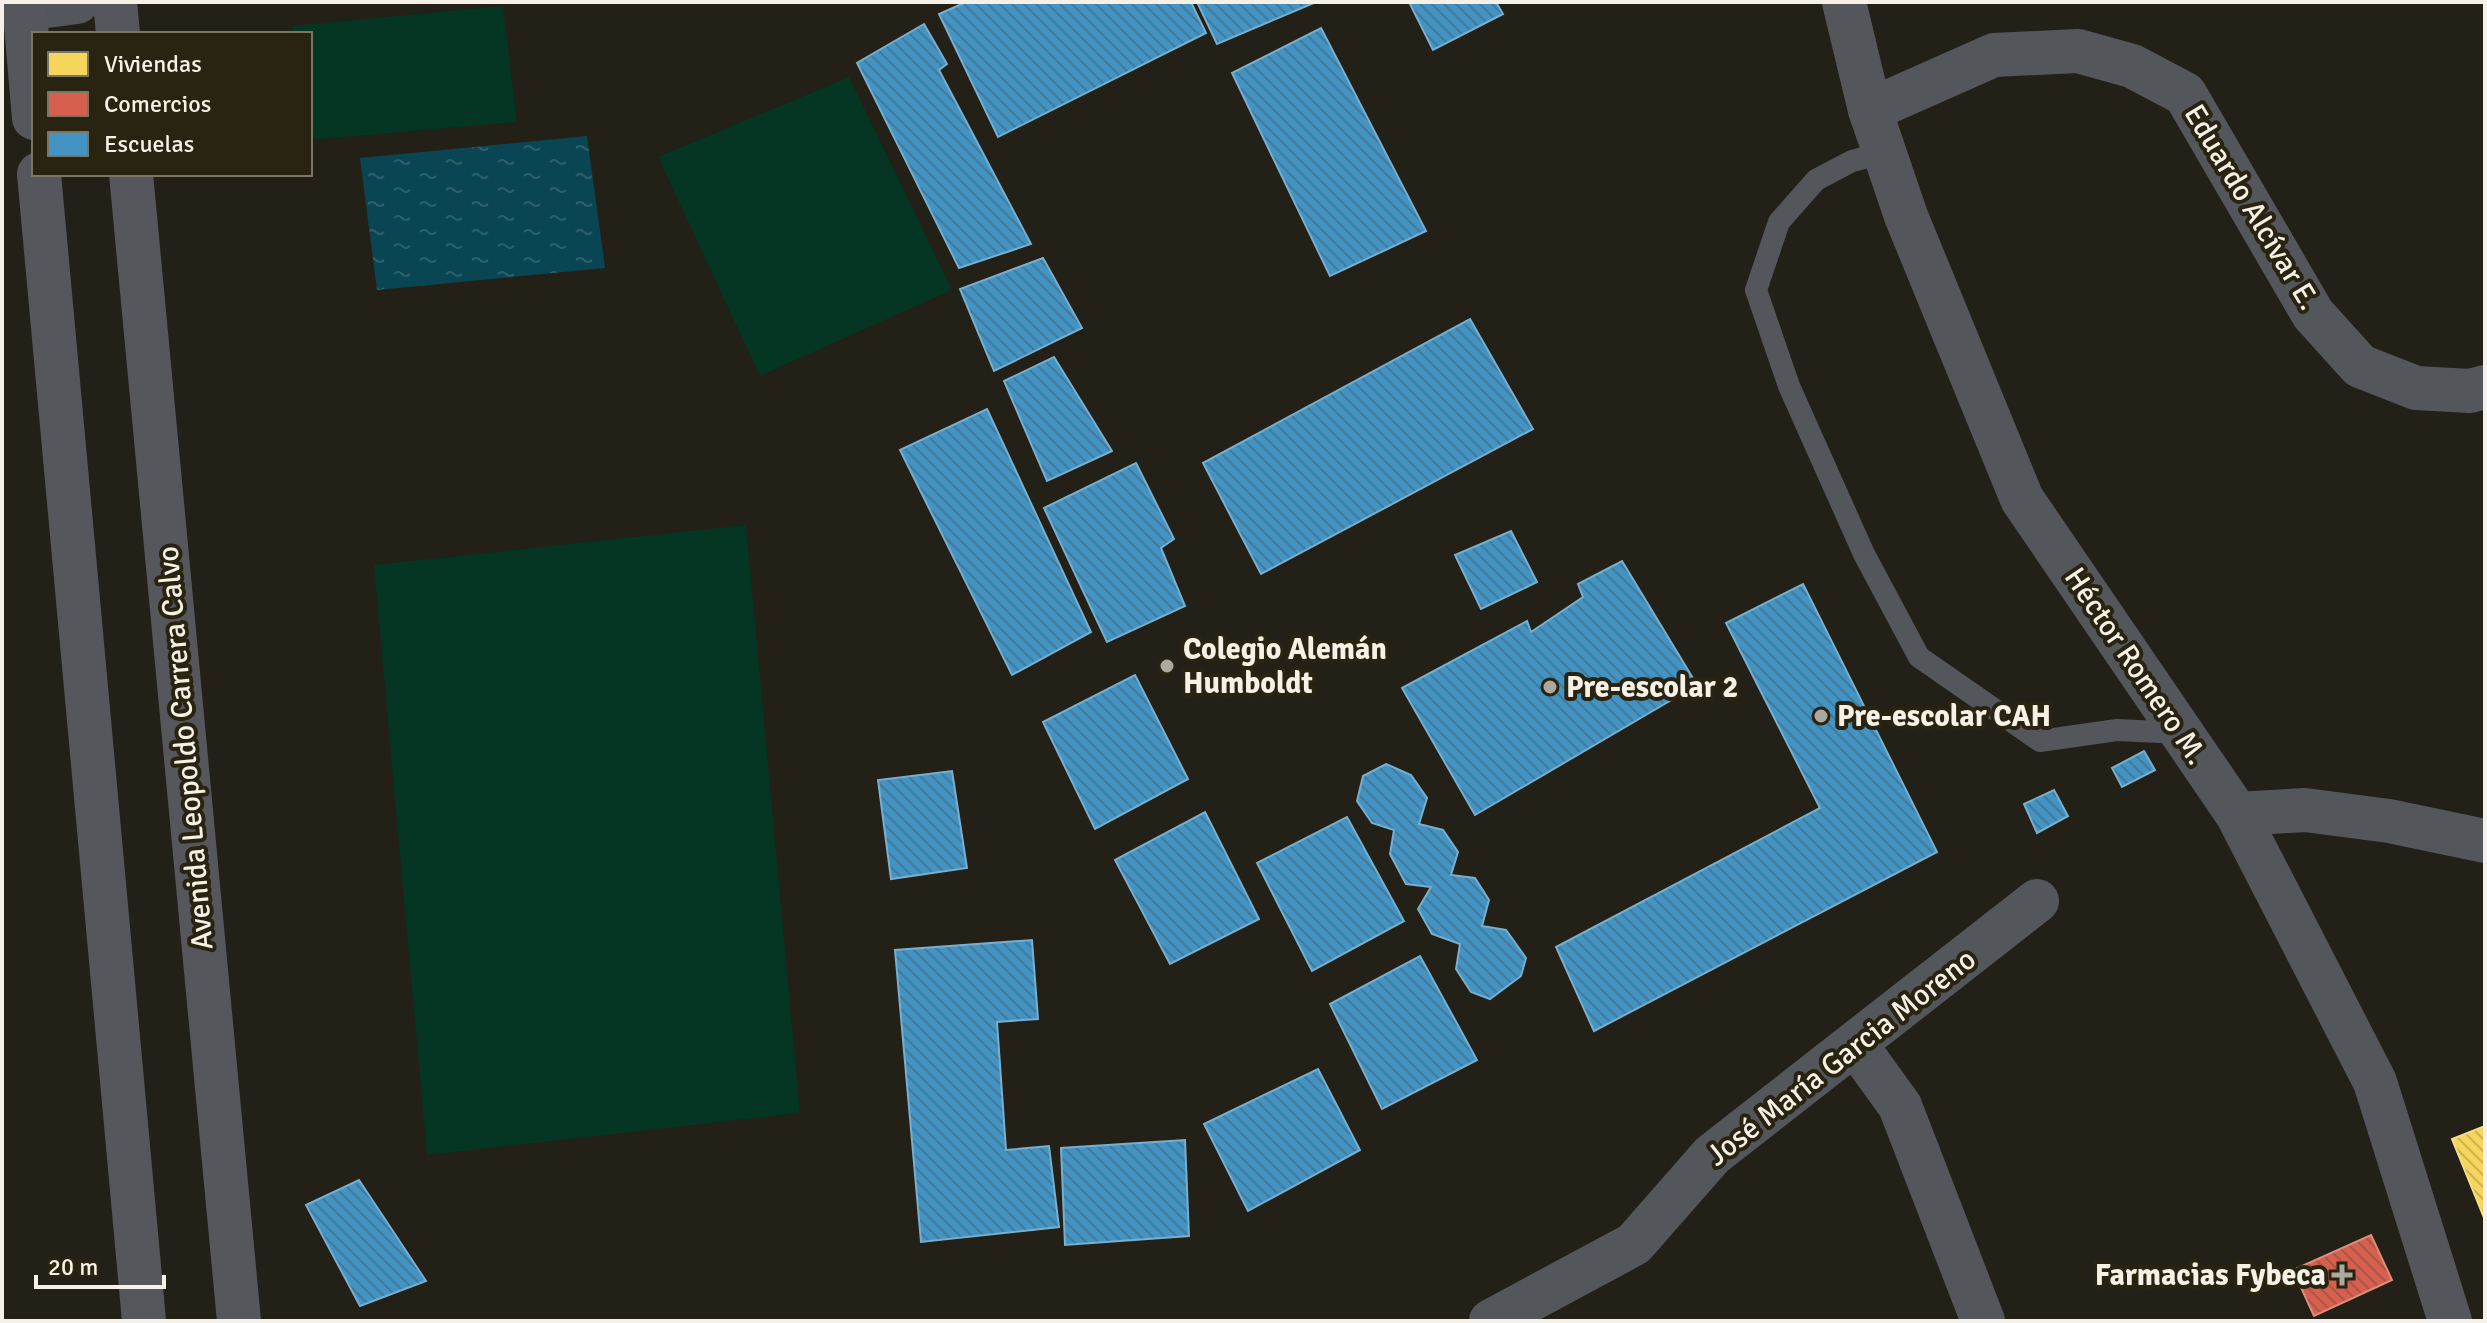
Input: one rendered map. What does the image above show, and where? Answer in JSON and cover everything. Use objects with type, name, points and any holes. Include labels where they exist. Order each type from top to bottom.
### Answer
[{"type":"main road","points":[[115,2],[118,32]]},
{"type":"main road","points":[[17,7],[32,105]]},
{"type":"main road","points":[[39,176],[144,1321]]},
{"type":"main road","name":"Avenida Leopoldo Carrera Calvo","points":[[131,176],[239,1321]]},
{"type":"street","points":[[17,7],[77,2]]},
{"type":"street","name":"Héctor Romero M.","points":[[1844,2],[1870,110],[1906,216],[2022,499],[2237,814],[2375,1082],[2450,1321]]},
{"type":"street","name":"Eduardo Alcívar E.","points":[[1870,110],[1994,55],[2078,51],[2132,66],[2185,94],[2313,314],[2360,366],[2416,388],[2470,391],[2485,387]]},
{"type":"street","points":[[2237,814],[2305,810],[2389,821],[2485,841]]},
{"type":"street","name":"José María Garcia Moreno","points":[[1491,1321],[1634,1244],[1712,1155],[2037,901]]},
{"type":"street","points":[[1856,1045],[1900,1106],[1983,1321]]},
{"type":"lane","points":[[1884,153],[1852,161],[1816,180],[1779,222],[1756,290],[1789,386],[1864,554],[1919,657],[2040,741],[2117,730],[2181,733]]},
{"type":"green space","points":[[503,6],[517,122],[312,140],[312,32],[293,32],[292,26]]},
{"type":"green space","points":[[849,77],[952,290],[760,376],[658,157]]},
{"type":"green space","points":[[746,525],[800,1113],[427,1155],[374,565]]},
{"type":"water","points":[[587,136],[605,268],[377,290],[360,158]]},
{"type":"building: Viviendas","points":[[2485,1126],[2485,1220],[2452,1139]]},
{"type":"building: Comercios","name":"Farmacias Fybeca","points":[[2371,1235],[2392,1280],[2314,1316],[2293,1270]]},
{"type":"building: Escuelas","points":[[966,2],[1191,2],[1206,33],[998,137],[939,14]]},
{"type":"building: Escuelas","points":[[1197,2],[1316,2],[1217,44]]},
{"type":"building: Escuelas","points":[[1409,2],[1496,2],[1503,14],[1433,50]]},
{"type":"building: Escuelas","points":[[924,24],[947,64],[939,70],[1031,244],[959,268],[857,63]]},
{"type":"building: Escuelas","points":[[1321,28],[1426,231],[1330,276],[1232,73]]},
{"type":"building: Escuelas","points":[[1043,258],[1082,328],[994,371],[960,289]]},
{"type":"building: Escuelas","points":[[1470,319],[1533,429],[1261,574],[1203,463]]},
{"type":"building: Escuelas","points":[[1054,357],[1112,451],[1047,481],[1004,381]]},
{"type":"building: Escuelas","points":[[987,409],[1091,632],[1012,675],[900,450]]},
{"type":"building: Escuelas","points":[[1136,463],[1174,539],[1161,548],[1185,606],[1107,642],[1044,508]]},
{"type":"building: Escuelas","points":[[1511,531],[1537,582],[1481,609],[1455,555]]},
{"type":"building: Escuelas","name":"Pre-escolar 2","points":[[1622,561],[1697,685],[1475,815],[1402,688],[1527,621],[1531,632],[1583,597],[1578,584]]},
{"type":"building: Escuelas","name":"Pre-escolar CAH","points":[[1803,584],[1937,852],[1594,1031],[1556,947],[1820,808],[1726,623]]},
{"type":"building: Escuelas","points":[[1135,675],[1188,779],[1095,829],[1043,722]]},
{"type":"building: Escuelas","points":[[2144,751],[2155,770],[2122,787],[2112,768]]},
{"type":"building: Escuelas","points":[[1386,764],[1411,775],[1427,798],[1419,824],[1443,830],[1458,852],[1451,875],[1475,878],[1489,900],[1482,926],[1506,930],[1526,958],[1521,976],[1490,999],[1471,992],[1456,969],[1460,944],[1432,934],[1418,909],[1431,887],[1406,884],[1390,854],[1394,830],[1372,823],[1357,801],[1363,776]]},
{"type":"building: Escuelas","points":[[952,771],[967,868],[891,879],[878,780]]},
{"type":"building: Escuelas","points":[[2054,790],[2068,816],[2037,833],[2024,804]]},
{"type":"building: Escuelas","points":[[1205,812],[1259,919],[1170,964],[1115,860]]},
{"type":"building: Escuelas","points":[[1347,817],[1404,921],[1312,971],[1257,863]]},
{"type":"building: Escuelas","points":[[1032,940],[1038,1019],[997,1022],[1006,1150],[1049,1146],[1059,1227],[921,1242],[895,950]]},
{"type":"building: Escuelas","points":[[1420,956],[1477,1060],[1382,1109],[1330,1004]]},
{"type":"building: Escuelas","points":[[1318,1069],[1360,1150],[1248,1211],[1204,1124]]},
{"type":"building: Escuelas","points":[[1185,1140],[1189,1236],[1065,1245],[1061,1148]]},
{"type":"building: Escuelas","points":[[359,1180],[426,1281],[360,1306],[306,1205]]},
{"type":"place","name":"Colegio Alemán Humboldt","points":[[1167,666]]},
{"type":"place","name":"Pre-escolar 2","points":[[1550,687]]},
{"type":"place","name":"Pre-escolar CAH","points":[[1821,716]]},
{"type":"place","name":"Farmacias Fybeca","points":[[2342,1275]]}]
